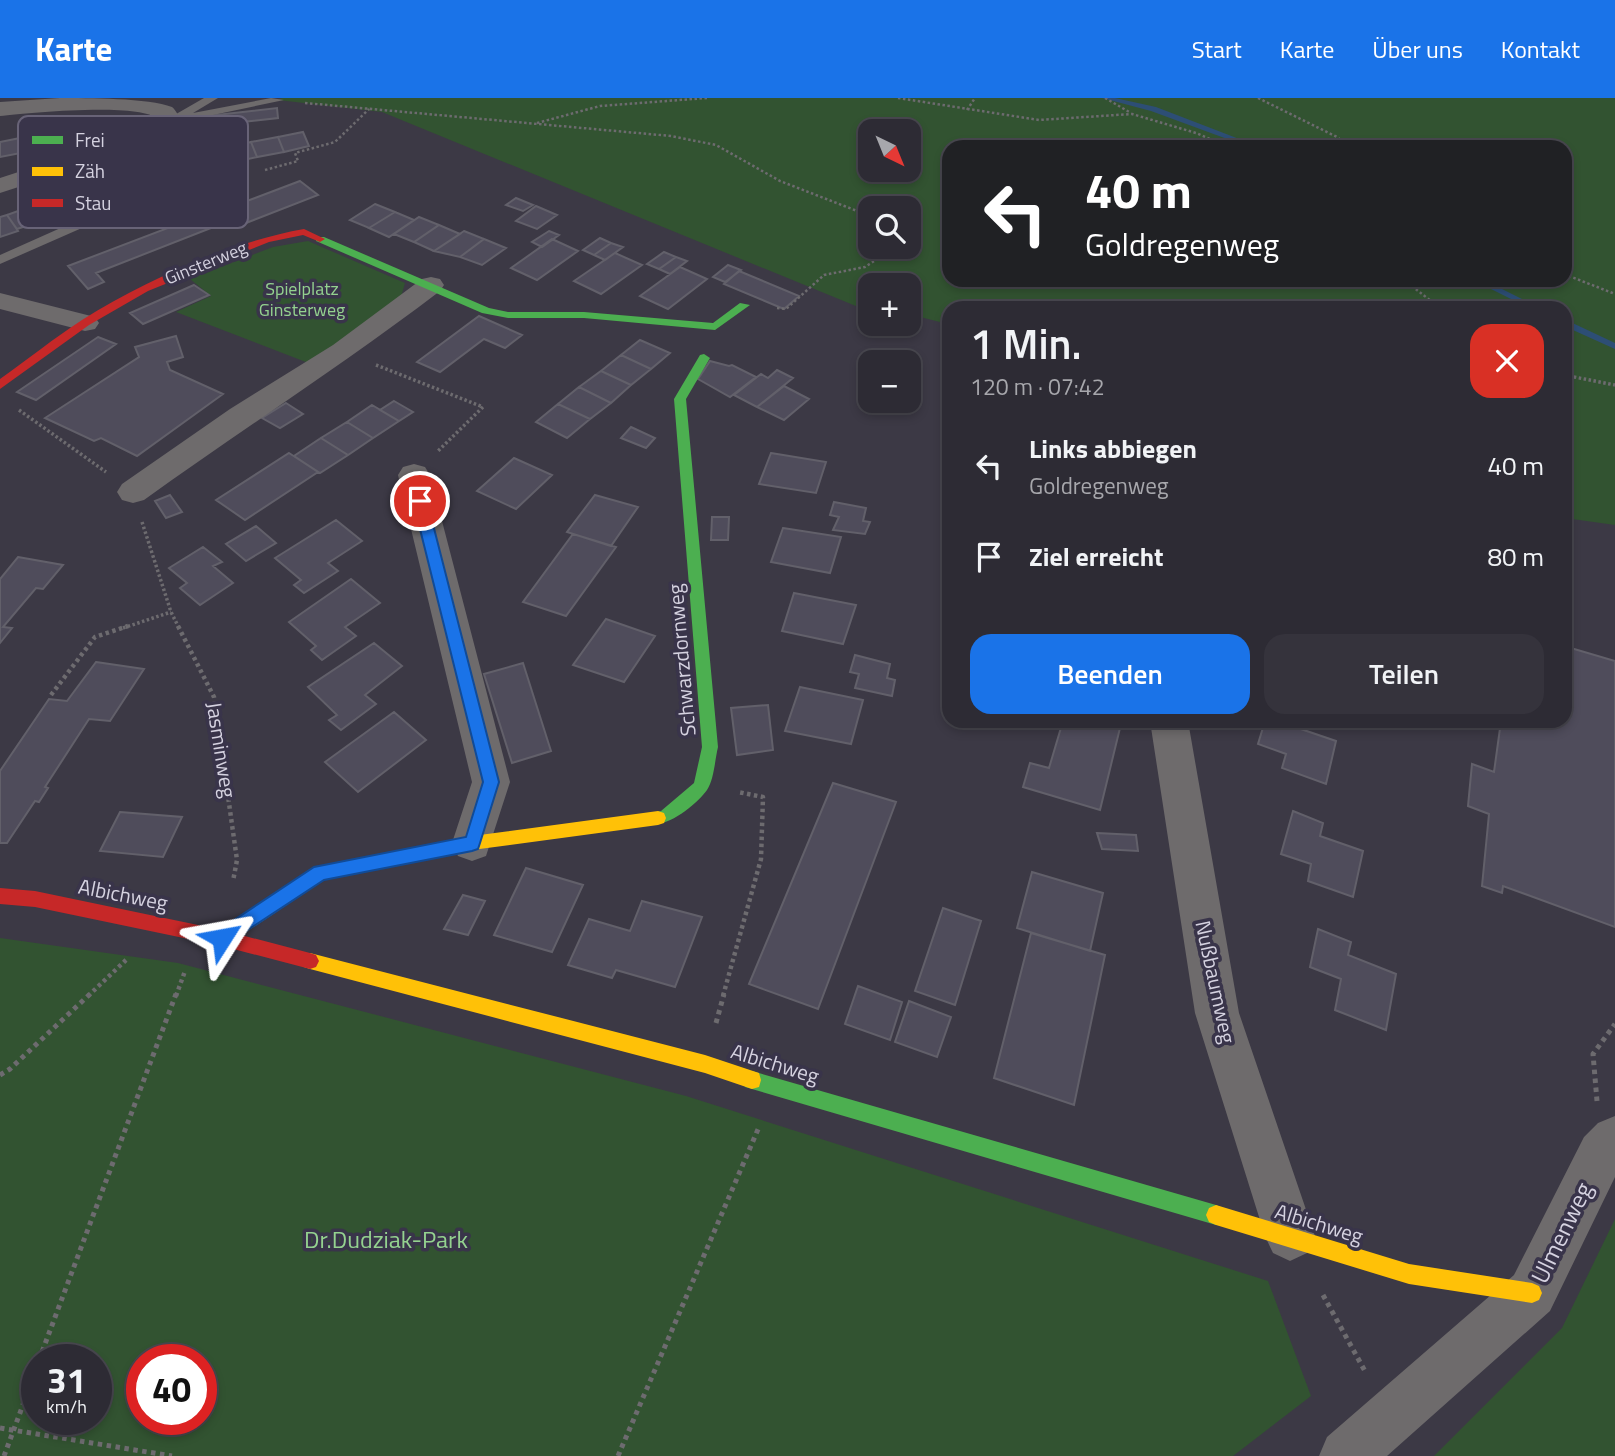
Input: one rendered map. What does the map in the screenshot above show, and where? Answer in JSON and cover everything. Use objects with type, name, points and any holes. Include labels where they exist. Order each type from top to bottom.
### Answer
[{"type":"street","points":[[0,108],[54,104],[143,104],[163,110],[167,116]]},
{"type":"street","points":[[0,186],[18,180]]},
{"type":"street","name":"Ginsterweg","points":[[0,385],[85,323],[144,289],[267,239],[304,232],[486,311],[508,315],[584,315],[715,327],[744,305]]},
{"type":"street","points":[[133,492],[241,416],[343,351],[431,285]]},
{"type":"street","points":[[0,301],[85,323]]},
{"type":"street","name":"Schwarzdornweg","points":[[701,786],[710,747],[680,399],[704,358]]},
{"type":"street","points":[[414,475],[491,782],[472,843]]},
{"type":"street","name":"Nußbaumweg","points":[[1170,728],[1217,1013],[1290,1236]]},
{"type":"street","points":[[222,938],[320,873],[472,843],[665,817],[701,786]]},
{"type":"street","name":"Albichweg","points":[[0,896],[34,899],[222,938],[705,1064],[776,1088],[1290,1236],[1409,1274],[1532,1293]]},
{"type":"street","name":"Ulmenweg","points":[[1532,1293],[1608,1147]]},
{"type":"street","points":[[1346,1456],[1532,1293]]},
{"type":"lane","points":[[179,116],[212,98]]},
{"type":"lane","points":[[196,116],[278,100]]},
{"type":"lane","points":[[0,260],[71,228]]},
{"type":"path","points":[[532,124],[600,106],[707,98]]},
{"type":"path","points":[[898,98],[1039,120],[1132,114]]},
{"type":"path","points":[[967,110],[975,98]]},
{"type":"path","points":[[1105,98],[1132,114],[1212,140]]},
{"type":"path","points":[[1258,98],[1341,140]]},
{"type":"path","points":[[278,100],[671,136],[716,145],[780,181],[858,211]]},
{"type":"path","points":[[248,174],[298,161],[295,153],[335,142],[370,108]]},
{"type":"path","points":[[744,305],[786,309],[824,275],[865,267],[877,259]]},
{"type":"path","points":[[1572,277],[1615,294]]},
{"type":"path","points":[[1413,287],[1431,301]]},
{"type":"path","points":[[343,351],[482,407],[414,475]]},
{"type":"path","points":[[1572,377],[1615,385]]},
{"type":"path","points":[[12,405],[133,492]]},
{"type":"path","name":"Jasminweg","points":[[133,492],[171,612],[214,697],[237,860],[222,938]]},
{"type":"path","points":[[51,695],[95,637],[171,612]]},
{"type":"path","points":[[701,786],[763,797],[761,859],[705,1064]]},
{"type":"path","points":[[0,1075],[10,1069],[163,925]]},
{"type":"path","points":[[45,1344],[199,933]]},
{"type":"path","points":[[1608,1147],[1593,1054],[1615,1024]]},
{"type":"path","points":[[618,1456],[776,1088]]},
{"type":"path","points":[[1290,1236],[1391,1417]]},
{"type":"path","points":[[4,1456],[21,1409]]},
{"type":"path","points":[[0,1428],[172,1456]]},
{"type":"green space","points":[[1615,98],[1615,525],[1572,519],[1572,301],[942,301],[942,322],[921,317],[921,273],[858,273],[858,307],[382,112],[278,100]]},
{"type":"green space","name":"Spielplatz Ginsterweg","points":[[308,241],[405,283],[399,304],[311,364],[176,312],[211,296],[190,279],[273,247]]},
{"type":"green space","name":"Dr.Dudziak-Park","points":[[0,938],[178,963],[686,1096],[1268,1281],[1311,1396],[1233,1456],[0,1456]]},
{"type":"green space","points":[[1615,1219],[1615,1456],[1434,1456],[1562,1328]]},
{"type":"building","points":[[277,108],[278,118],[248,121],[248,116],[208,116]]},
{"type":"building","points":[[303,132],[309,146],[284,152],[278,137]]},
{"type":"building","points":[[278,137],[284,152],[257,157],[251,142]]},
{"type":"building","points":[[18,138],[18,154],[0,157],[0,142]]},
{"type":"building","points":[[251,142],[257,157],[248,159],[248,143]]},
{"type":"building","points":[[300,181],[318,195],[248,222],[248,201]]},
{"type":"building","points":[[516,198],[533,205],[523,211],[506,205]]},
{"type":"building","points":[[375,204],[395,212],[369,228],[350,220]]},
{"type":"building","points":[[536,206],[557,215],[537,229],[516,221]]},
{"type":"building","points":[[18,211],[20,228],[17,229],[7,215]]},
{"type":"building","points":[[395,212],[414,220],[389,237],[369,228]]},
{"type":"building","points":[[7,215],[18,231],[0,237],[0,217]]},
{"type":"building","points":[[419,217],[439,225],[414,242],[394,234]]},
{"type":"building","points":[[439,225],[460,234],[434,251],[414,242]]},
{"type":"building","points":[[168,228],[211,228],[96,273],[104,282],[88,289],[68,266]]},
{"type":"building","points":[[464,231],[484,239],[460,257],[434,251]]},
{"type":"building","points":[[549,231],[559,235],[542,247],[532,242]]},
{"type":"building","points":[[600,238],[611,243],[594,255],[583,250]]},
{"type":"building","points":[[484,239],[506,248],[482,265],[460,257]]},
{"type":"building","points":[[552,239],[578,251],[537,280],[511,268]]},
{"type":"building","points":[[611,243],[623,247],[605,260],[594,255]]},
{"type":"building","points":[[664,252],[676,257],[659,269],[647,264]]},
{"type":"building","points":[[615,253],[642,265],[601,294],[574,281]]},
{"type":"building","points":[[676,257],[687,261],[670,274],[659,269]]},
{"type":"building","points":[[728,265],[741,270],[725,282],[713,277]]},
{"type":"building","points":[[680,267],[707,279],[668,309],[640,296]]},
{"type":"building","points":[[739,271],[799,296],[784,309],[724,284]]},
{"type":"building","points":[[194,285],[209,295],[143,324],[130,313]]},
{"type":"building","points":[[479,316],[522,335],[505,348],[484,339],[440,372],[417,362]]},
{"type":"building","points":[[176,336],[183,357],[167,362],[170,370],[223,394],[137,456],[101,438],[94,441],[45,418],[139,357],[135,347]]},
{"type":"building","points":[[98,337],[116,344],[36,400],[17,392]]},
{"type":"building","points":[[640,340],[670,353],[651,369],[621,355]]},
{"type":"building","points":[[621,355],[651,369],[631,385],[601,371]]},
{"type":"building","points":[[710,361],[732,365],[756,377],[730,397],[698,379]]},
{"type":"building","points":[[777,370],[793,378],[757,407],[734,395],[761,374],[768,378]]},
{"type":"building","points":[[601,371],[631,385],[611,403],[579,387]]},
{"type":"building","points":[[784,386],[809,399],[784,420],[757,407]]},
{"type":"building","points":[[579,387],[611,403],[590,419],[558,404]]},
{"type":"building","points":[[394,401],[413,412],[399,421],[380,410]]},
{"type":"building","points":[[286,403],[303,414],[280,428],[262,418]]},
{"type":"building","points":[[558,404],[590,419],[567,438],[536,422]]},
{"type":"building","points":[[372,405],[399,421],[373,438],[347,422]]},
{"type":"building","points":[[347,422],[373,438],[348,455],[321,438]]},
{"type":"building","points":[[631,427],[655,438],[646,448],[621,438]]},
{"type":"building","points":[[321,438],[348,455],[320,473],[294,456]]},
{"type":"building","points":[[289,453],[318,472],[245,520],[216,500]]},
{"type":"building","points":[[771,453],[826,462],[816,493],[759,484]]},
{"type":"building","points":[[514,458],[552,475],[516,509],[477,491]]},
{"type":"building","points":[[170,495],[182,512],[166,518],[155,501]]},
{"type":"building","points":[[595,495],[638,507],[611,546],[567,532]]},
{"type":"building","points":[[834,502],[866,508],[863,521],[870,522],[865,534],[833,530],[839,517],[830,515]]},
{"type":"building","points":[[712,517],[729,517],[728,540],[711,540]]},
{"type":"building","points":[[336,520],[362,541],[328,563],[338,571],[304,593],[294,585],[301,580],[275,558]]},
{"type":"building","points":[[256,526],[276,543],[246,561],[226,544]]},
{"type":"building","points":[[783,528],[841,537],[830,573],[771,562]]},
{"type":"building","points":[[573,534],[616,547],[566,616],[523,602]]},
{"type":"building","points":[[203,547],[222,562],[213,566],[233,583],[200,605],[180,588],[187,583],[169,568]]},
{"type":"building","points":[[18,557],[63,565],[43,589],[36,588],[3,627],[12,628],[0,643],[0,579]]},
{"type":"building","points":[[351,579],[380,603],[345,627],[356,636],[322,660],[311,650],[316,646],[289,622]]},
{"type":"building","points":[[794,593],[856,605],[843,644],[782,631]]},
{"type":"building","points":[[606,619],[655,636],[624,682],[573,665]]},
{"type":"building","points":[[374,643],[402,666],[365,695],[376,704],[341,730],[329,720],[337,715],[308,687]]},
{"type":"building","points":[[1572,648],[1615,661],[1615,927],[1503,886],[1502,893],[1482,886],[1489,814],[1468,806],[1472,764],[1494,772],[1500,728],[1572,728]]},
{"type":"building","points":[[855,655],[890,664],[887,678],[895,680],[892,696],[855,688],[859,674],[850,672]]},
{"type":"building","points":[[96,662],[144,669],[110,721],[89,719],[45,787],[48,788],[39,802],[35,801],[7,843],[0,843],[0,771],[49,699],[67,701]]},
{"type":"building","points":[[523,663],[551,751],[512,763],[484,674]]},
{"type":"building","points":[[800,687],[863,700],[851,744],[785,731]]},
{"type":"building","points":[[768,705],[773,750],[737,755],[731,708]]},
{"type":"building","points":[[394,712],[426,740],[358,792],[325,762]]},
{"type":"building","points":[[1061,728],[1120,728],[1100,810],[1023,787],[1030,763],[1049,768]]},
{"type":"building","points":[[1263,728],[1298,728],[1336,741],[1326,784],[1282,768],[1286,754],[1258,744]]},
{"type":"building","points":[[833,783],[896,802],[818,1009],[749,984]]},
{"type":"building","points":[[1293,811],[1323,823],[1320,836],[1363,851],[1353,897],[1308,881],[1311,864],[1281,854]]},
{"type":"building","points":[[120,812],[182,817],[163,857],[100,851]]},
{"type":"building","points":[[1097,833],[1136,835],[1138,851],[1102,849]]},
{"type":"building","points":[[526,868],[583,885],[552,952],[494,935]]},
{"type":"building","points":[[1032,872],[1103,893],[1090,951],[1017,928]]},
{"type":"building","points":[[463,895],[485,901],[468,935],[444,929]]},
{"type":"building","points":[[642,901],[702,917],[675,987],[616,970],[612,978],[568,965],[589,919],[630,931]]},
{"type":"building","points":[[943,908],[981,921],[955,1005],[915,991]]},
{"type":"building","points":[[1318,929],[1351,942],[1348,955],[1396,974],[1386,1030],[1335,1010],[1341,979],[1310,967]]},
{"type":"building","points":[[1031,933],[1105,955],[1074,1105],[994,1078]]},
{"type":"building","points":[[858,986],[902,1002],[890,1040],[845,1024]]},
{"type":"building","points":[[909,1001],[951,1017],[937,1057],[895,1042]]},
{"type":"waterway","points":[[1106,98],[1153,109],[1237,140]]},
{"type":"waterway","points":[[1492,287],[1521,301]]},
{"type":"waterway","points":[[1572,326],[1615,346]]},
{"type":"traffic: fast","points":[[320,239],[486,311],[508,315],[584,315],[715,327],[744,305]]},
{"type":"traffic: fast","points":[[658,818],[665,817],[701,786],[710,747],[680,399],[704,358]]},
{"type":"traffic: fast","points":[[752,1080],[1216,1215]]},
{"type":"traffic: slow","points":[[222,938],[320,873],[472,843],[658,818]]},
{"type":"traffic: slow","points":[[310,961],[705,1064],[752,1080]]},
{"type":"traffic: slow","points":[[1216,1215],[1409,1274],[1532,1293]]},
{"type":"traffic: jam","points":[[0,385],[85,323],[144,289],[266,239],[304,232],[320,239]]},
{"type":"traffic: jam","points":[[0,896],[35,899],[222,938],[310,961]]},
{"type":"route","points":[[222,938],[320,873],[472,843],[491,782],[420,501]]}]
